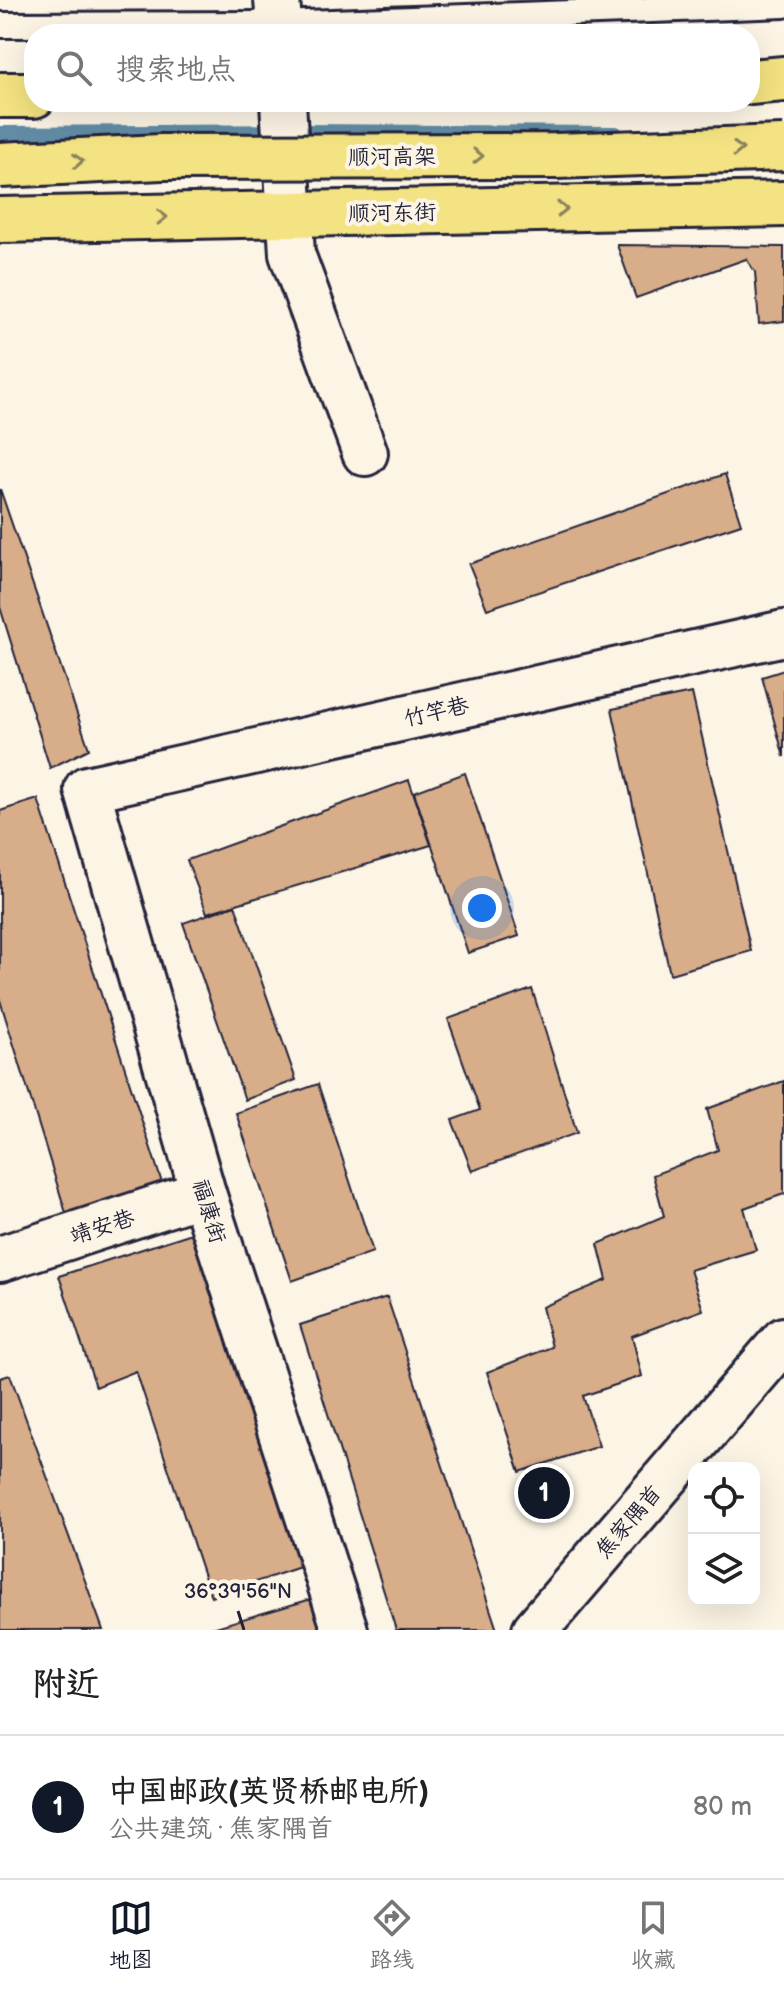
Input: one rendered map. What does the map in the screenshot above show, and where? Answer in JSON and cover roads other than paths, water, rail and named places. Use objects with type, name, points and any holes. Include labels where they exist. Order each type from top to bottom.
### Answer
[{"type":"main road","points":[[760,81],[784,79]]},
{"type":"main road","points":[[0,95],[24,95]]},
{"type":"main road","name":"顺河高架","points":[[0,165],[161,157],[556,156],[784,148]]},
{"type":"main road","name":"顺河东街","points":[[0,220],[784,204]]},
{"type":"street","points":[[284,112],[292,254],[365,453]]},
{"type":"street","name":"竹竿巷","points":[[87,789],[784,633]]},
{"type":"street","name":"福康街","points":[[87,789],[203,1193],[345,1630]]},
{"type":"street","name":"靖安巷","points":[[0,1259],[203,1193]]},
{"type":"street","name":"焦家隅首","points":[[535,1630],[782,1344]]},
{"type":"lane","points":[[46,24],[784,5]]},
{"type":"lane","points":[[0,25],[24,24]]},
{"type":"waterway","points":[[0,133],[616,133]]},
{"type":"place","name":"中国邮政(英贤桥邮电所)","points":[[544,1493]]}]
